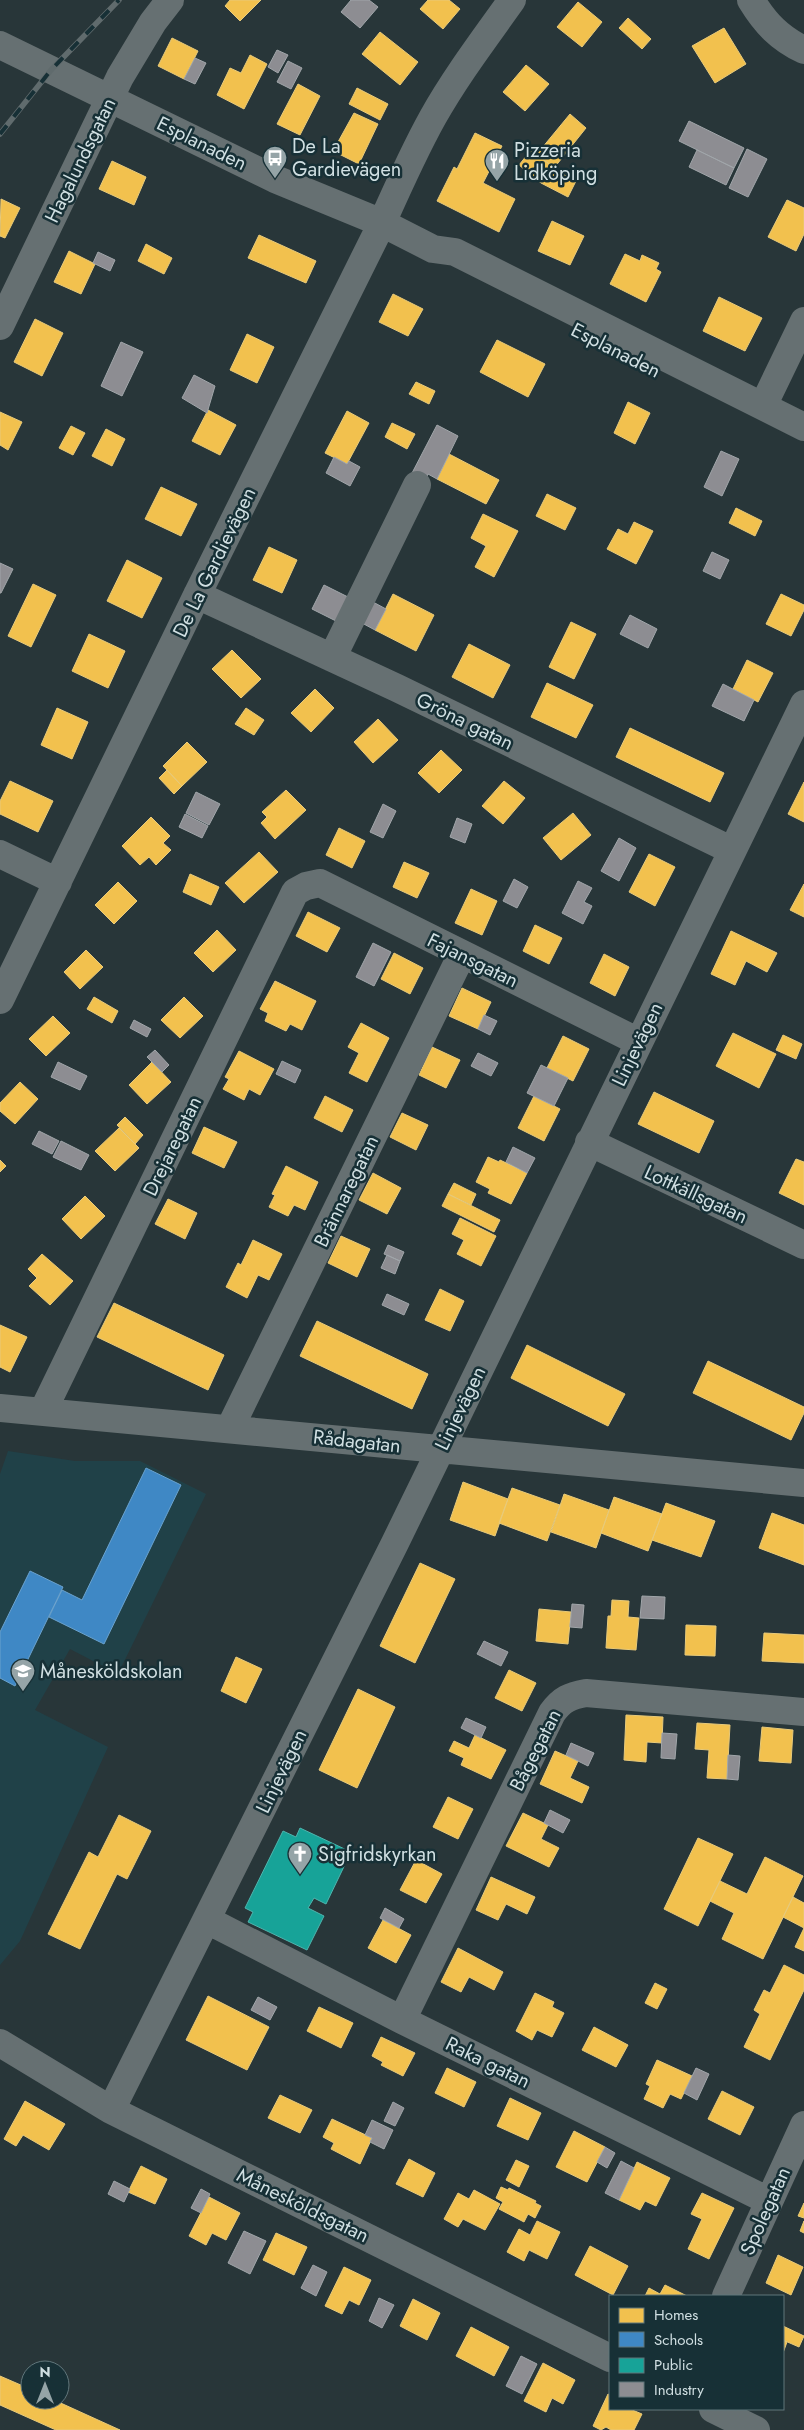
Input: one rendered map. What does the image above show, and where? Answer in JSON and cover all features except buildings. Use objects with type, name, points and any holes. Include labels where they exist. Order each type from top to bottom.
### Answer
[{"type":"street","name":"Hagalundsgatan","points":[[0,326],[138,45],[170,0]]},
{"type":"street","name":"De La Gardievägen","points":[[0,1000],[197,595],[382,223],[407,166],[434,115],[461,72],[512,0]]},
{"type":"street","points":[[751,0],[765,22],[777,35],[804,50]]},
{"type":"street","name":"Esplanaden","points":[[0,45],[275,179],[382,223],[433,249],[455,252],[804,427]]},
{"type":"street","name":"Esplanaden","points":[[433,249],[448,266],[804,444]]},
{"type":"street","points":[[764,406],[804,320]]},
{"type":"street","points":[[332,658],[417,485]]},
{"type":"street","name":"Gröna gatan","points":[[197,595],[731,850]]},
{"type":"street","name":"Linjevägen","points":[[111,2110],[395,1543],[731,850],[804,704]]},
{"type":"street","points":[[0,854],[58,882]]},
{"type":"street","name":"Fajansgatan","points":[[306,886],[320,883],[639,1042]]},
{"type":"street","name":"Drejaregatan","points":[[43,1411],[295,892],[306,886]]},
{"type":"street","name":"Brännaregatan","points":[[230,1428],[462,954]]},
{"type":"street","name":"Lottkällsgatan","points":[[589,1142],[804,1245]]},
{"type":"street","name":"Rådagatan","points":[[0,1408],[804,1483]]},
{"type":"street","name":"Bågegatan","points":[[402,2020],[552,1713],[561,1701],[570,1696],[586,1693],[804,1712]]},
{"type":"street","name":"Raka gatan","points":[[207,1920],[402,2020],[769,2200]]},
{"type":"street","name":"Månesköldsgatan","points":[[0,2043],[111,2110],[609,2358]]},
{"type":"street","name":"Spolegatan","points":[[726,2295],[804,2126]]},
{"type":"street","points":[[715,2410],[756,2430]]},
{"type":"shaded area","name":"Månesköldskolan","points":[[8,1451],[75,1461],[140,1461],[206,1494],[118,1674],[70,1649],[35,1710],[108,1747],[20,1941],[0,1965],[0,1474]]},
{"type":"railway","points":[[0,134],[51,70],[119,0]]},
{"type":"place","name":"De La Gardievägen","points":[[275,179]]},
{"type":"place","name":"Pizzeria Lidköping","points":[[497,182]]},
{"type":"place","name":"Månesköldskolan","points":[[23,1692]]},
{"type":"place","name":"Sigfridskyrkan","points":[[300,1875]]}]
